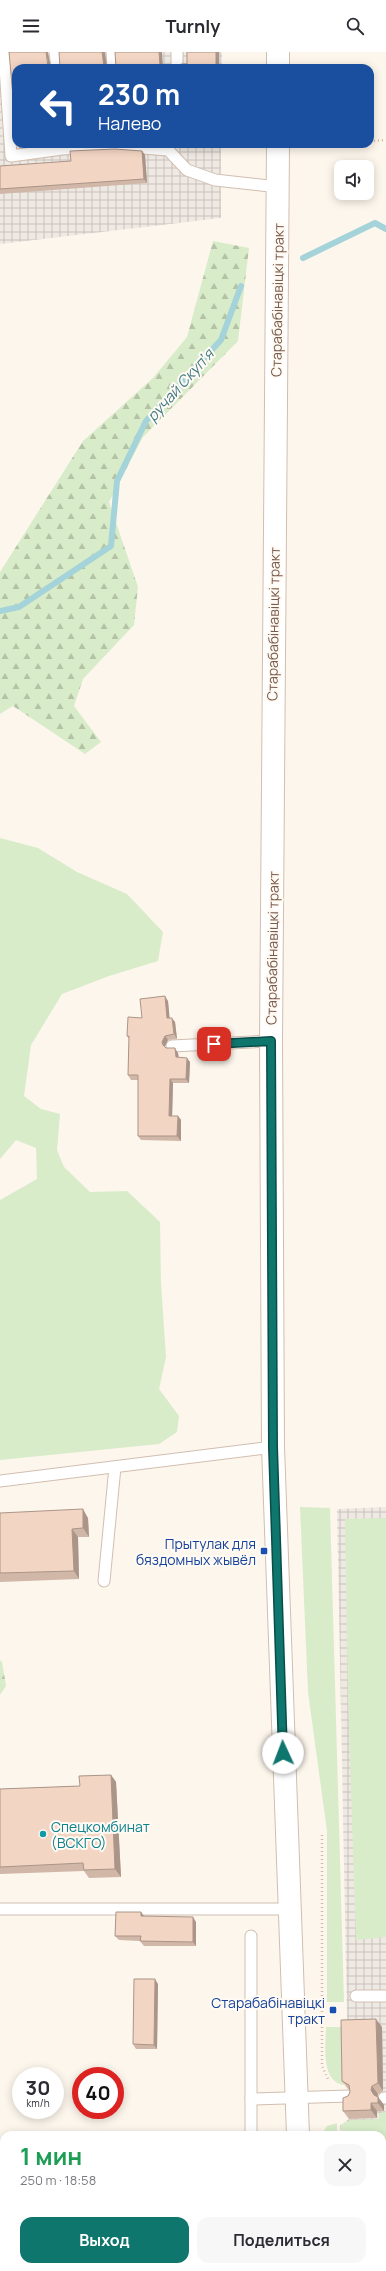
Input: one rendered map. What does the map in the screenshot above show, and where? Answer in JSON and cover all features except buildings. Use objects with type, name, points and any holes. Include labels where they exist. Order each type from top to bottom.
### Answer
[{"type":"street","points":[[278,52],[278,64]]},
{"type":"street","name":"Старабабінавіцкі тракт","points":[[278,148],[271,1041],[273,1447],[288,1909],[298,2131]]},
{"type":"lane","points":[[4,52],[5,156],[56,148]]},
{"type":"lane","points":[[56,52],[56,64]]},
{"type":"lane","points":[[112,52],[113,64]]},
{"type":"lane","points":[[176,52],[177,64]]},
{"type":"lane","points":[[170,148],[187,170],[215,180],[278,187]]},
{"type":"lane","points":[[172,1046],[271,1041]]},
{"type":"lane","points":[[0,1482],[273,1447]]},
{"type":"lane","points":[[104,1581],[115,1467]]},
{"type":"lane","points":[[0,1909],[288,1909]]},
{"type":"lane","points":[[251,1936],[252,2131]]},
{"type":"lane","points":[[356,1996],[386,1996]]},
{"type":"lane","points":[[251,2099],[349,2097]]},
{"type":"path","points":[[374,141],[386,140]]},
{"type":"path","points":[[322,1835],[322,2066],[325,2075],[331,2083],[349,2097]]},
{"type":"shaded area","points":[[0,52],[222,52],[222,64],[12,64],[12,148],[221,148],[221,218],[0,244]]},
{"type":"shaded area","points":[[386,1507],[386,2131],[341,2131],[340,2125],[349,2119],[337,1509]]},
{"type":"green space","points":[[213,241],[249,248],[238,341],[143,437],[109,502],[138,587],[134,625],[83,679],[74,706],[101,742],[85,754],[13,706],[0,714],[0,572],[83,441],[153,378],[187,337]]},
{"type":"green space","points":[[0,838],[38,848],[77,872],[127,894],[163,932],[158,961],[109,976],[62,994],[31,1045],[24,1096],[41,1109],[60,1114],[57,1150],[64,1167],[90,1192],[127,1191],[160,1222],[161,1283],[166,1357],[159,1389],[179,1416],[177,1432],[159,1444],[0,1460],[0,1200],[37,1179],[36,1148],[16,1140],[0,1159]]},
{"type":"green space","points":[[300,1507],[330,1508],[344,2002],[327,2002],[327,1831],[308,1692]]},
{"type":"green space","points":[[386,1518],[386,1937],[356,1940],[348,1700],[345,1519]]},
{"type":"green space","points":[[0,1660],[2,1662],[6,1686],[0,1695]]},
{"type":"green space","points":[[326,2027],[342,2027],[344,2085],[336,2082],[331,2077],[328,2070],[325,2052]]},
{"type":"green space","points":[[386,2112],[386,2131],[342,2131],[341,2125],[350,2120],[379,2119],[379,2113]]},
{"type":"green space","points":[[337,2123],[337,2131],[324,2131],[327,2126]]},
{"type":"waterway","name":"ручай Скупʼя","points":[[303,258],[375,223],[386,229]]},
{"type":"waterway","name":"ручай Скупʼя","points":[[0,611],[19,607],[111,546],[117,481],[146,421],[221,340],[241,286]]},
{"type":"place","name":"Прытулак для бяздомных жывёл","points":[[264,1551]]},
{"type":"place","name":"Спецкомбинат (ВСКГО)","points":[[43,1834]]},
{"type":"place","name":"Старабабінавіцкі тракт","points":[[333,2010]]},
{"type":"route","points":[[214,1044],[271,1041],[273,1447],[283,1753]]}]
